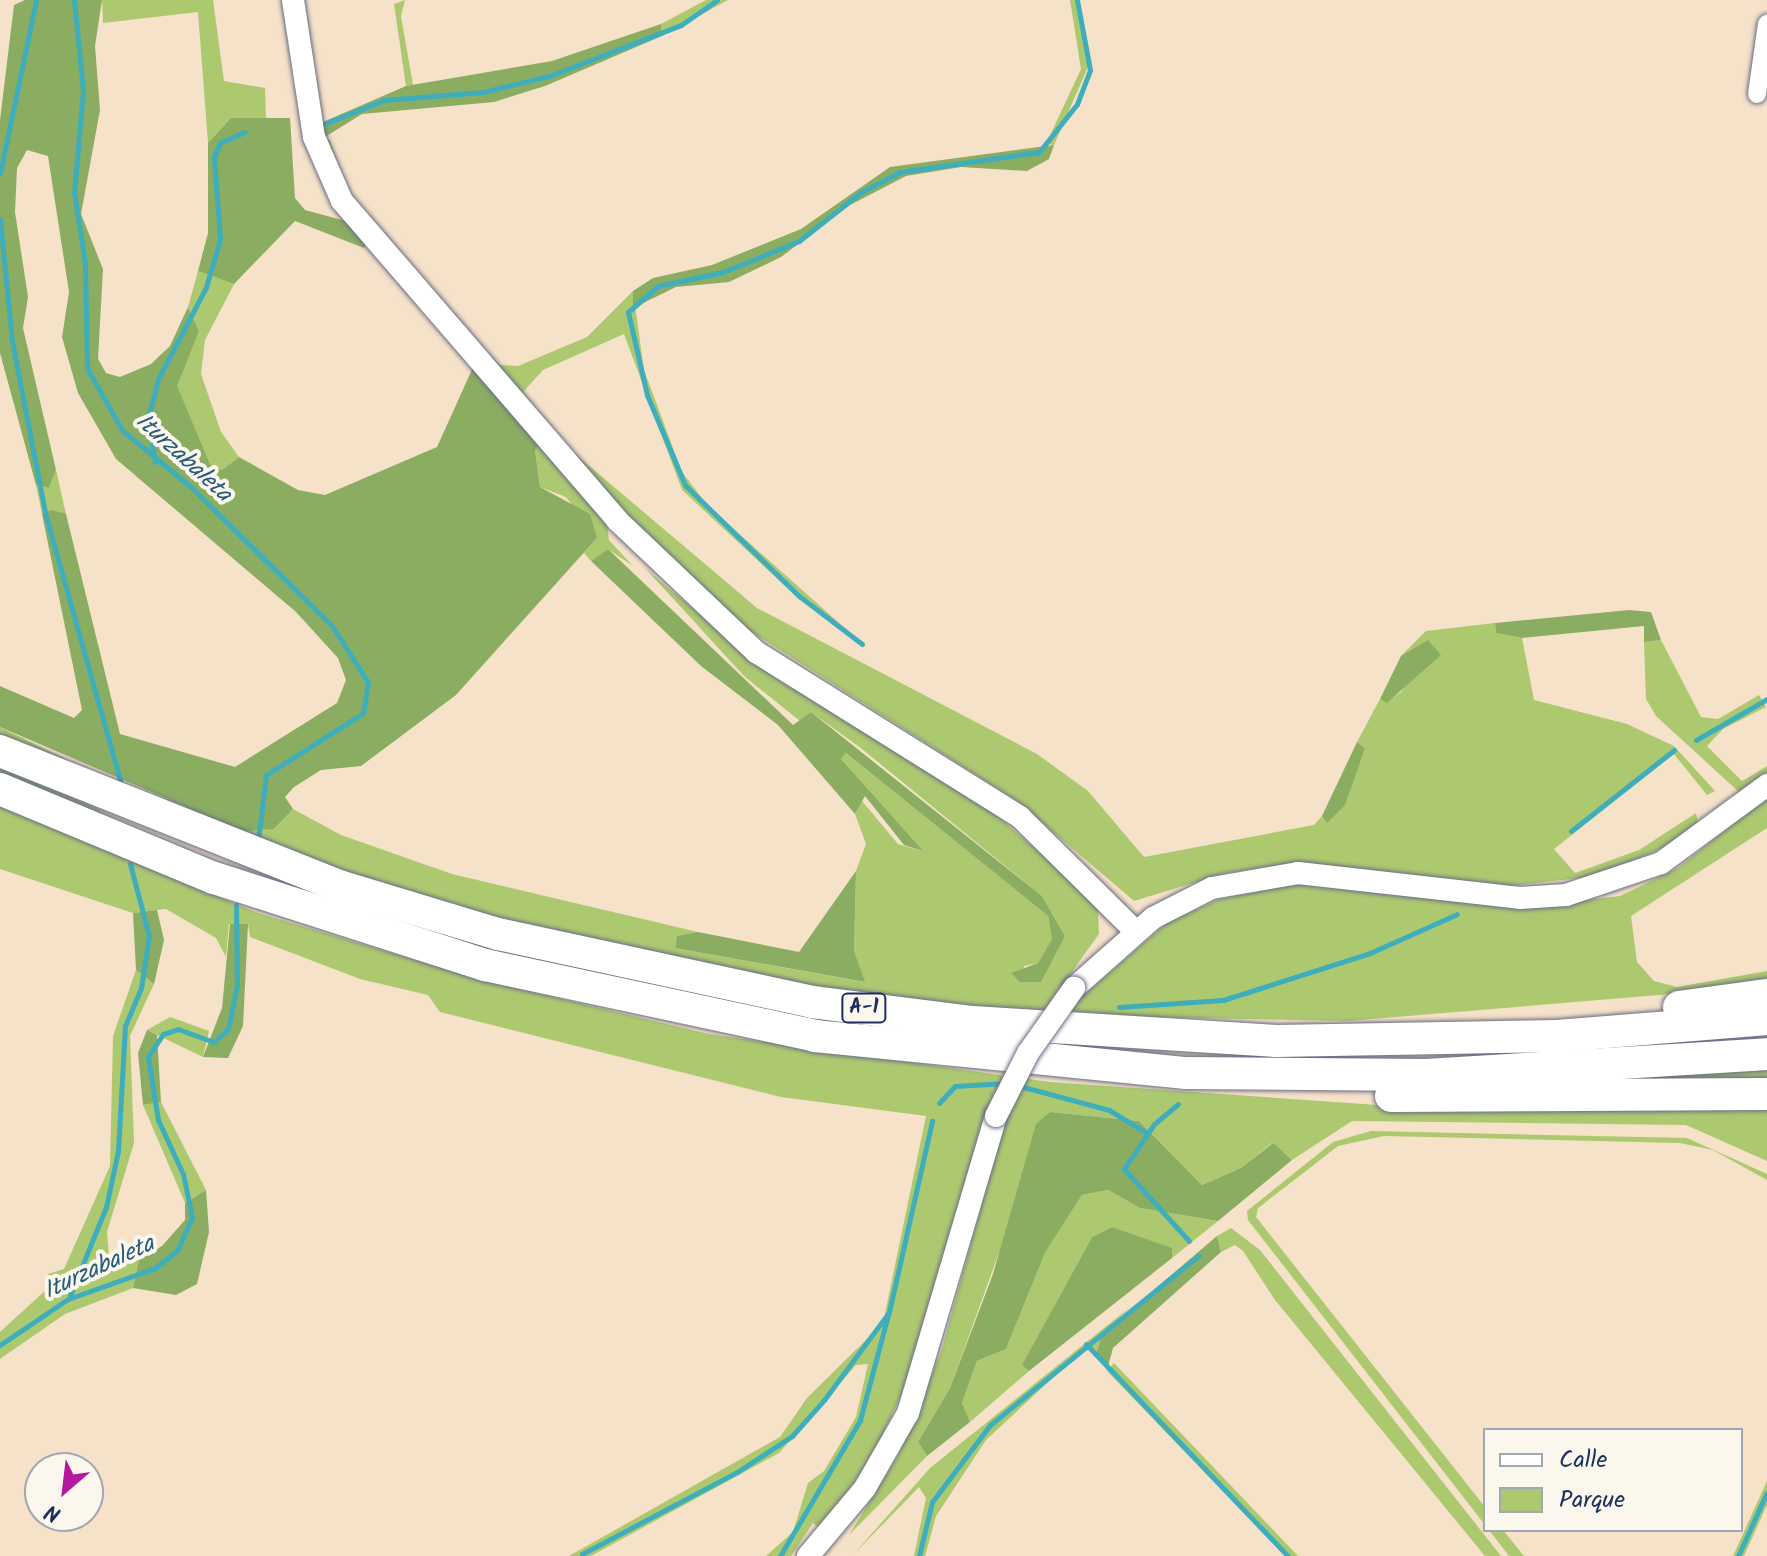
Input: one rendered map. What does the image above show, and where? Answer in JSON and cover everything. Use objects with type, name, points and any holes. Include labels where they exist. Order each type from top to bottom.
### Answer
[{"type":"highway","name":"A-1","points":[[0,751],[342,887],[655,971],[973,1022],[1189,1038],[1438,1040],[1767,1019]]},
{"type":"highway","name":"A-1","points":[[0,789],[214,878],[515,973],[815,1036],[1186,1073],[1519,1072],[1767,1054]]},
{"type":"highway","points":[[1438,1040],[1767,995]]},
{"type":"highway","points":[[1186,1073],[1270,1088],[1493,1100],[1767,1094]]},
{"type":"street","points":[[293,0],[314,137],[342,201],[617,520],[756,652],[1020,817],[1135,931]]},
{"type":"street","points":[[1757,94],[1767,24]]},
{"type":"street","points":[[808,1556],[865,1488],[908,1413],[996,1116],[1028,1053],[1074,988],[1135,931],[1212,888],[1298,873],[1520,898],[1566,895],[1661,863],[1767,785]]},
{"type":"green space","points":[[25,0],[102,0],[95,46],[100,110],[81,214],[103,269],[98,359],[106,373],[120,377],[151,364],[170,346],[188,307],[199,331],[177,386],[210,464],[222,470],[239,457],[298,490],[325,495],[437,447],[475,363],[542,441],[535,450],[540,487],[590,514],[597,538],[456,695],[361,766],[321,770],[294,787],[285,797],[293,809],[274,829],[243,831],[0,727],[0,686],[74,718],[82,710],[42,514],[52,510],[66,514],[120,734],[235,767],[337,703],[346,680],[338,658],[296,612],[116,459],[78,393],[62,337],[69,292],[48,156],[27,150],[17,168],[15,212],[28,297],[23,328],[56,470],[49,488],[36,485],[0,353],[0,120],[14,5]]},
{"type":"green space","points":[[102,0],[213,0],[224,81],[265,88],[266,120],[231,118],[208,143],[198,12],[103,23]]},
{"type":"green space","points":[[405,0],[401,16],[413,85],[406,86],[394,4]]},
{"type":"green space","points":[[706,0],[728,0],[662,36],[661,24]]},
{"type":"green space","points":[[1070,0],[1079,0],[1091,60],[1054,145],[1046,144],[1081,69]]},
{"type":"green space","points":[[661,24],[662,36],[545,86],[494,102],[362,114],[320,140],[316,125],[406,86],[552,61]]},
{"type":"green space","points":[[231,118],[290,118],[295,198],[305,210],[353,223],[367,242],[364,248],[295,221],[234,284],[198,271],[208,233],[208,143]]},
{"type":"green space","points":[[320,140],[330,140],[345,187],[428,293],[500,365],[518,366],[587,337],[633,291],[644,370],[682,472],[708,506],[866,647],[798,598],[682,490],[624,334],[543,370],[523,392],[568,448],[757,608],[1037,754],[1088,791],[1144,857],[1314,825],[1322,816],[1327,822],[1365,748],[1357,742],[1380,699],[1387,702],[1401,692],[1425,662],[1414,653],[1401,656],[1426,631],[1495,623],[1496,633],[1522,638],[1534,700],[1627,724],[1674,746],[1715,791],[1707,795],[1674,754],[1554,849],[1575,873],[1639,850],[1696,813],[1698,823],[1676,842],[1597,876],[1509,886],[1301,862],[1226,873],[1134,901],[1017,801],[730,618],[596,488],[363,221]]},
{"type":"green space","points":[[1054,145],[1049,159],[1027,171],[961,167],[906,176],[850,205],[781,257],[729,282],[676,287],[633,308],[633,291],[653,278],[712,265],[801,229],[890,167]]},
{"type":"green space","points":[[198,271],[234,284],[205,340],[201,374],[221,432],[239,457],[222,470],[210,464],[176,386],[199,331],[188,307]]},
{"type":"green space","points":[[542,441],[607,522],[609,540],[633,566],[608,549],[591,561],[584,553],[597,538],[566,497],[540,487],[535,450]]},
{"type":"green space","points":[[56,470],[66,514],[42,514],[36,485],[49,488]]},
{"type":"green space","points":[[608,549],[793,725],[811,712],[1042,896],[1065,936],[1041,982],[1020,982],[1011,973],[1038,963],[1052,939],[1048,916],[846,753],[841,759],[923,851],[904,845],[865,796],[855,814],[778,725],[701,666],[591,561]]},
{"type":"green space","points":[[645,568],[772,676],[979,800],[1085,892],[1098,910],[1099,934],[1066,980],[1083,996],[1168,922],[1220,899],[1294,884],[1515,908],[1620,896],[1678,868],[1767,797],[1767,828],[1631,916],[1637,962],[1654,981],[1677,987],[1767,971],[1767,986],[1348,1021],[1048,1015],[794,984],[537,930],[281,851],[152,795],[274,829],[293,809],[341,835],[452,874],[698,932],[677,937],[675,948],[864,982],[854,951],[856,871],[866,844],[855,814],[862,801],[898,844],[922,851],[841,759],[846,753],[1048,916],[1052,939],[1038,963],[1024,966],[1020,982],[1065,936],[1042,896],[862,749],[811,712],[800,721],[745,677]]},
{"type":"green space","points":[[1629,610],[1651,612],[1661,640],[1644,642],[1644,626],[1522,638],[1496,633],[1495,623]]},
{"type":"green space","points":[[1428,640],[1441,655],[1387,703],[1380,699],[1401,656]]},
{"type":"green space","points":[[1661,640],[1701,717],[1718,719],[1759,695],[1766,707],[1723,729],[1707,746],[1742,781],[1767,766],[1767,775],[1740,793],[1656,716],[1646,699],[1644,642]]},
{"type":"green space","points":[[0,727],[80,766],[83,772],[0,734]]},
{"type":"green space","points":[[1357,742],[1365,748],[1345,805],[1327,823],[1322,816]]},
{"type":"green space","points":[[0,763],[100,810],[104,821],[0,777]]},
{"type":"green space","points":[[0,807],[258,913],[485,981],[709,1034],[1050,1082],[1378,1105],[1767,1106],[1767,1161],[1686,1125],[1352,1121],[1292,1160],[1272,1143],[1241,1168],[1202,1185],[1139,1121],[1050,1112],[950,1388],[918,1442],[927,1456],[849,1535],[899,1454],[942,1349],[1005,1120],[986,1112],[914,1368],[874,1453],[833,1515],[818,1527],[813,1523],[791,1556],[766,1556],[793,1532],[808,1483],[824,1471],[856,1417],[868,1364],[856,1365],[779,1453],[591,1556],[569,1556],[780,1437],[807,1398],[883,1323],[926,1116],[781,1097],[440,1012],[428,995],[360,979],[250,937],[248,924],[229,924],[226,957],[216,938],[166,909],[133,913],[0,869]]},
{"type":"green space","points":[[856,871],[854,951],[865,982],[675,948],[677,936],[698,932],[799,952]]},
{"type":"green space","points":[[157,910],[164,940],[154,984],[136,970],[133,913]]},
{"type":"green space","points":[[230,924],[248,924],[243,1026],[228,1058],[203,1057],[222,1008]]},
{"type":"green space","points":[[136,970],[154,984],[130,1036],[134,1143],[107,1232],[109,1257],[117,1265],[139,1260],[133,1288],[65,1314],[0,1359],[0,1332],[47,1289],[48,1274],[64,1269],[110,1166],[113,1036]]},
{"type":"green space","points":[[170,1017],[209,1031],[203,1057],[147,1030]]},
{"type":"green space","points":[[147,1030],[157,1035],[161,1102],[143,1105],[138,1053]]},
{"type":"green space","points":[[1767,1068],[1767,1087],[1580,1084]]},
{"type":"green space","points":[[161,1102],[206,1190],[185,1203],[143,1105]]},
{"type":"green space","points":[[1050,1112],[1139,1121],[1202,1185],[1241,1168],[1273,1143],[1292,1160],[1218,1221],[1140,1208],[1108,1190],[1082,1195],[1045,1253],[1006,1349],[977,1361],[962,1403],[970,1422],[927,1456],[918,1442],[950,1388],[993,1274],[1036,1124]]},
{"type":"green space","points":[[1371,1131],[1687,1138],[1767,1174],[1767,1180],[1713,1150],[1680,1143],[1384,1136],[1338,1146],[1258,1208],[1256,1217],[1483,1504],[1483,1522],[1248,1220],[1247,1211],[1333,1142]]},
{"type":"green space","points":[[206,1190],[209,1232],[197,1284],[176,1295],[133,1288],[139,1260],[162,1246],[185,1220],[185,1203]]},
{"type":"green space","points":[[1108,1190],[1140,1208],[1218,1221],[1172,1258],[1171,1248],[1112,1227],[1092,1237],[1023,1364],[1029,1371],[970,1422],[962,1403],[977,1361],[1006,1349],[1045,1253],[1082,1195]]},
{"type":"green space","points":[[1112,1227],[1172,1248],[1172,1258],[1029,1371],[1022,1365],[1092,1237]]},
{"type":"green space","points":[[1231,1228],[1260,1250],[1501,1556],[1485,1556],[1275,1300],[1243,1251],[1235,1245],[1221,1252],[1217,1236]]},
{"type":"green space","points":[[1217,1236],[1221,1252],[1113,1348],[1107,1370],[1096,1355],[1102,1334]]},
{"type":"green space","points":[[1129,1308],[1102,1334],[1096,1355],[1086,1347],[986,1440],[936,1516],[925,1556],[914,1556],[926,1498],[919,1487],[852,1556],[930,1468]]},
{"type":"green space","points":[[1114,1363],[1298,1556],[1285,1556],[1107,1371]]},
{"type":"green space","points":[[1767,1481],[1767,1505],[1744,1556],[1733,1556]]},
{"type":"green space","points":[[1491,1532],[1505,1532],[1524,1556],[1509,1556]]},
{"type":"waterway","points":[[0,173],[36,0]]},
{"type":"waterway","name":"Iturzabaleta","points":[[74,0],[83,90],[74,192],[85,263],[87,368],[122,430],[191,487],[332,626],[368,682],[363,713],[266,775],[258,841]]},
{"type":"waterway","points":[[321,125],[384,100],[483,92],[552,75],[681,25],[717,0]]},
{"type":"waterway","points":[[862,644],[799,596],[685,485],[647,395],[628,312],[658,286],[723,272],[799,241],[861,192],[900,172],[1039,152],[1077,104],[1090,70],[1077,0]]},
{"type":"waterway","points":[[155,462],[148,419],[158,379],[206,287],[220,239],[214,157],[220,143],[245,132]]},
{"type":"waterway","points":[[0,219],[12,341],[45,513],[121,784]]},
{"type":"waterway","points":[[1696,740],[1767,699]]},
{"type":"waterway","points":[[1571,831],[1674,750]]},
{"type":"waterway","points":[[69,1298],[106,1207],[118,1151],[125,1026],[141,988],[149,936],[130,864]]},
{"type":"waterway","name":"Iturzabaleta","points":[[0,1345],[68,1299],[155,1268],[177,1251],[192,1217],[183,1174],[158,1120],[148,1057],[163,1034],[178,1029],[214,1042],[228,1029],[237,985],[236,905]]},
{"type":"waterway","points":[[1119,1007],[1223,1000],[1370,953],[1457,914]]},
{"type":"waterway","points":[[939,1103],[955,1086],[1007,1083]]},
{"type":"waterway","points":[[1016,1085],[1109,1110],[1147,1133]]},
{"type":"waterway","points":[[1178,1104],[1154,1124],[1124,1169],[1189,1241]]},
{"type":"waterway","points":[[582,1554],[737,1472],[792,1436],[824,1400],[889,1312],[932,1121]]},
{"type":"waterway","points":[[919,1556],[932,1502],[990,1425],[1199,1255]]},
{"type":"waterway","points":[[780,1556],[860,1420],[888,1315]]},
{"type":"waterway","points":[[1086,1344],[1288,1556]]},
{"type":"waterway","points":[[1738,1556],[1767,1492]]}]
